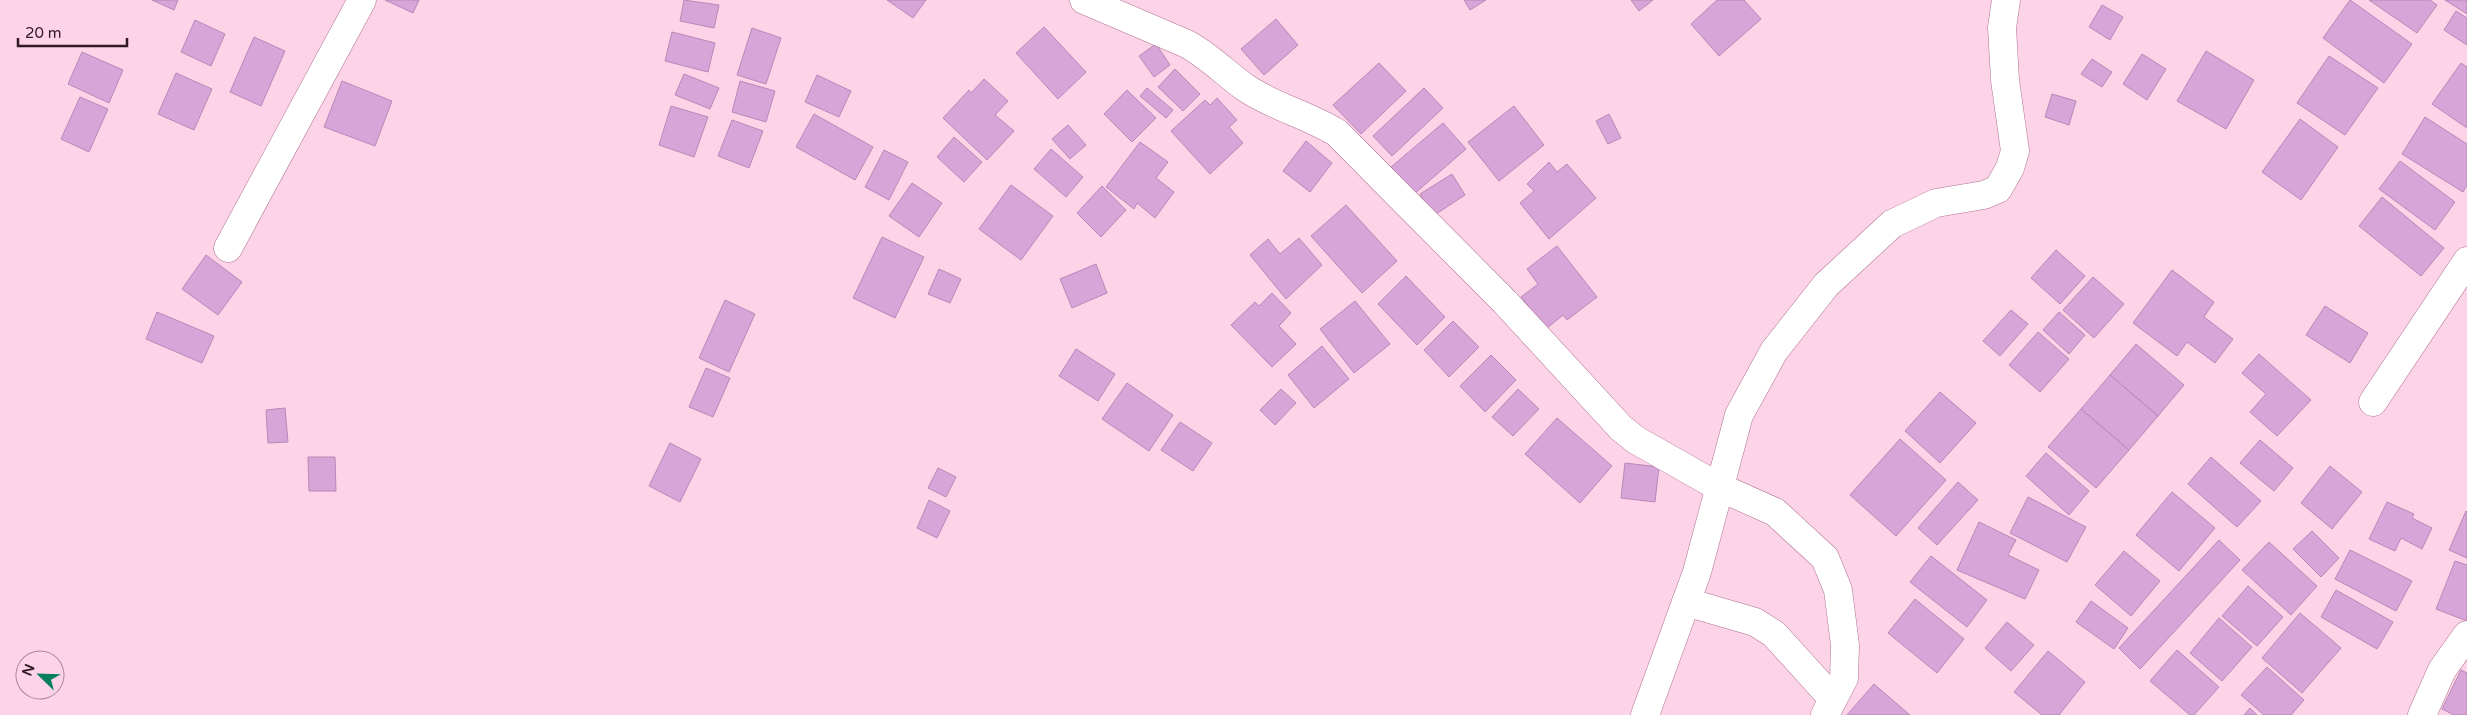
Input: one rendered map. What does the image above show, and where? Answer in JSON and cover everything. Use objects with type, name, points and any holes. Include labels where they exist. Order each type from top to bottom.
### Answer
[{"type":"street","points":[[228,248],[362,0]]},
{"type":"street","points":[[1084,0],[1187,44],[1198,50],[1247,88],[1322,124],[1336,134],[1505,302],[1621,428],[1636,440],[1729,490],[1775,512],[1825,558],[1838,590],[1845,646],[1844,678],[1829,707],[1774,634],[1755,622],[1695,605]]},
{"type":"street","points":[[1645,715],[1695,605],[1697,572],[1729,490],[1739,415],[1774,351],[1826,285],[1892,224],[1936,203],[1984,195],[1998,189],[2010,168],[2015,151],[2005,80],[2002,28],[2006,0]]},
{"type":"street","points":[[2373,402],[2467,261]]},
{"type":"street","points":[[2422,715],[2442,670],[2467,636]]},
{"type":"building","points":[[152,0],[178,0],[174,10]]},
{"type":"building","points":[[385,0],[419,0],[413,13]]},
{"type":"building","points":[[684,0],[719,5],[714,28],[680,21]]},
{"type":"building","points":[[887,0],[926,0],[913,18]]},
{"type":"building","points":[[1464,0],[1486,0],[1470,10]]},
{"type":"building","points":[[1631,0],[1653,0],[1639,11]]},
{"type":"building","points":[[1717,0],[1744,0],[1761,19],[1719,56],[1691,24]]},
{"type":"building","points":[[2350,0],[2412,44],[2384,83],[2323,38]]},
{"type":"building","points":[[2369,0],[2430,0],[2437,5],[2417,33]]},
{"type":"building","points":[[2445,0],[2467,0],[2467,14]]},
{"type":"building","points":[[2102,5],[2123,17],[2110,40],[2089,27]]},
{"type":"building","points":[[2456,11],[2467,18],[2467,45],[2444,30]]},
{"type":"building","points":[[1276,19],[1298,45],[1264,75],[1241,49]]},
{"type":"building","points":[[195,20],[225,34],[211,66],[181,52]]},
{"type":"building","points":[[1044,27],[1086,72],[1058,99],[1016,53]]},
{"type":"building","points":[[752,28],[781,38],[766,84],[737,75]]},
{"type":"building","points":[[672,32],[715,43],[708,72],[665,61]]},
{"type":"building","points":[[254,37],[285,51],[261,106],[230,92]]},
{"type":"building","points":[[1156,44],[1170,65],[1154,77],[1139,56]]},
{"type":"building","points":[[2206,51],[2254,80],[2226,129],[2177,101]]},
{"type":"building","points":[[82,52],[123,70],[109,103],[68,84]]},
{"type":"building","points":[[2142,54],[2166,69],[2147,100],[2123,84]]},
{"type":"building","points":[[2329,56],[2378,88],[2345,135],[2297,103]]},
{"type":"building","points":[[2092,59],[2112,72],[2102,87],[2081,74]]},
{"type":"building","points":[[1379,63],[1406,91],[1361,134],[1333,105]]},
{"type":"building","points":[[2461,63],[2467,67],[2467,128],[2432,104]]},
{"type":"building","points":[[1175,69],[1200,94],[1183,111],[1158,87]]},
{"type":"building","points":[[176,73],[212,89],[194,130],[158,114]]},
{"type":"building","points":[[684,74],[719,88],[710,109],[675,95]]},
{"type":"building","points":[[817,75],[851,91],[839,117],[805,102]]},
{"type":"building","points":[[984,79],[1008,101],[995,115],[1014,131],[987,160],[943,118],[969,90],[971,93]]},
{"type":"building","points":[[342,81],[392,101],[375,146],[324,127]]},
{"type":"building","points":[[740,81],[775,91],[766,122],[732,112]]},
{"type":"building","points":[[1147,88],[1173,110],[1166,118],[1140,96]]},
{"type":"building","points":[[1424,88],[1443,108],[1392,156],[1373,136]]},
{"type":"building","points":[[1127,90],[1156,118],[1132,142],[1104,114]]},
{"type":"building","points":[[2052,94],[2076,101],[2069,125],[2045,117]]},
{"type":"building","points":[[80,97],[108,109],[89,152],[61,139]]},
{"type":"building","points":[[1217,98],[1237,120],[1229,127],[1243,143],[1210,174],[1171,131],[1205,100],[1210,105]]},
{"type":"building","points":[[671,106],[708,117],[694,157],[659,145]]},
{"type":"building","points":[[1514,106],[1544,145],[1499,181],[1468,142]]},
{"type":"building","points":[[814,114],[873,147],[855,180],[796,147]]},
{"type":"building","points":[[1609,114],[1621,138],[1608,144],[1596,121]]},
{"type":"building","points":[[2425,117],[2467,144],[2467,185],[2463,192],[2402,154]]},
{"type":"building","points":[[2300,119],[2338,147],[2301,200],[2262,172]]},
{"type":"building","points":[[732,120],[763,131],[749,168],[718,156]]},
{"type":"building","points":[[1443,123],[1466,149],[1414,194],[1391,167]]},
{"type":"building","points":[[1068,125],[1086,145],[1070,159],[1052,139]]},
{"type":"building","points":[[954,137],[982,162],[964,182],[937,157]]},
{"type":"building","points":[[1306,141],[1332,163],[1310,192],[1283,171]]},
{"type":"building","points":[[1140,142],[1168,162],[1156,178],[1174,192],[1155,218],[1137,203],[1134,209],[1106,187]]},
{"type":"building","points":[[1051,149],[1083,177],[1066,197],[1034,169]]},
{"type":"building","points":[[884,150],[908,162],[889,200],[865,187]]},
{"type":"building","points":[[2400,161],[2455,202],[2435,230],[2379,189]]},
{"type":"building","points":[[1549,162],[1557,172],[1567,164],[1596,198],[1549,239],[1520,203],[1534,191],[1527,184]]},
{"type":"building","points":[[1452,174],[1465,195],[1433,216],[1420,194]]},
{"type":"building","points":[[912,183],[942,203],[919,237],[889,216]]},
{"type":"building","points":[[1011,185],[1053,216],[1021,260],[979,229]]},
{"type":"building","points":[[1102,186],[1126,210],[1101,237],[1077,213]]},
{"type":"building","points":[[2382,197],[2444,248],[2421,276],[2359,226]]},
{"type":"building","points":[[1346,205],[1397,261],[1362,293],[1311,236]]},
{"type":"building","points":[[882,237],[924,257],[895,318],[853,298]]},
{"type":"building","points":[[1299,238],[1322,265],[1286,299],[1250,255],[1268,239],[1280,254]]},
{"type":"building","points":[[1557,246],[1597,297],[1567,320],[1563,315],[1546,329],[1521,297],[1538,284],[1527,269]]},
{"type":"building","points":[[2056,250],[2085,276],[2060,304],[2031,278]]},
{"type":"building","points":[[206,255],[242,282],[218,315],[182,289]]},
{"type":"building","points":[[1096,264],[1107,293],[1072,308],[1060,279]]},
{"type":"building","points":[[939,269],[961,279],[950,303],[928,294]]},
{"type":"building","points":[[2172,270],[2214,302],[2204,317],[2233,339],[2215,363],[2187,342],[2177,356],[2133,323]]},
{"type":"building","points":[[1406,276],[1445,317],[1417,345],[1378,304]]},
{"type":"building","points":[[2093,277],[2124,304],[2094,338],[2063,310]]},
{"type":"building","points":[[1272,293],[1291,313],[1279,326],[1296,344],[1272,367],[1231,325],[1255,302],[1259,306]]},
{"type":"building","points":[[725,300],[755,314],[729,372],[699,358]]},
{"type":"building","points":[[1355,301],[1390,344],[1354,373],[1320,329]]},
{"type":"building","points":[[2325,306],[2368,333],[2350,363],[2306,335]]},
{"type":"building","points":[[2011,310],[2028,324],[2000,356],[1983,341]]},
{"type":"building","points":[[157,312],[214,336],[202,363],[146,339]]},
{"type":"building","points":[[2059,312],[2085,335],[2069,354],[2043,330]]},
{"type":"building","points":[[1453,321],[1479,347],[1449,377],[1424,350]]},
{"type":"building","points":[[2038,332],[2069,359],[2040,392],[2009,365]]},
{"type":"building","points":[[2136,344],[2184,385],[2158,416],[2110,375]]},
{"type":"building","points":[[1322,346],[1349,379],[1314,408],[1288,375]]},
{"type":"building","points":[[1076,349],[1115,374],[1098,401],[1059,376]]},
{"type":"building","points":[[2259,354],[2311,400],[2277,436],[2250,412],[2266,394],[2242,373]]},
{"type":"building","points":[[1491,355],[1516,380],[1485,412],[1460,386]]},
{"type":"building","points":[[706,368],[730,378],[713,417],[689,407]]},
{"type":"building","points":[[2110,375],[2158,416],[2129,450],[2081,409]]},
{"type":"building","points":[[1127,383],[1173,415],[1149,451],[1102,419]]},
{"type":"building","points":[[1281,389],[1296,403],[1275,425],[1260,410]]},
{"type":"building","points":[[1518,389],[1539,409],[1513,436],[1492,417]]},
{"type":"building","points":[[1940,392],[1976,423],[1940,463],[1905,431]]},
{"type":"building","points":[[285,408],[288,442],[268,443],[266,410]]},
{"type":"building","points":[[2081,409],[2129,450],[2096,488],[2048,447]]},
{"type":"building","points":[[1557,418],[1612,466],[1580,503],[1525,454]]},
{"type":"building","points":[[1180,422],[1212,443],[1193,471],[1161,450]]},
{"type":"building","points":[[1900,439],[1946,480],[1896,536],[1850,495]]},
{"type":"building","points":[[2260,440],[2293,468],[2274,491],[2240,463]]},
{"type":"building","points":[[670,443],[701,459],[680,502],[649,486]]},
{"type":"building","points":[[2046,453],[2089,491],[2069,515],[2026,476]]},
{"type":"building","points":[[308,457],[335,457],[336,491],[309,491]]},
{"type":"building","points":[[2211,457],[2261,501],[2237,527],[2188,484]]},
{"type":"building","points":[[1625,463],[1659,467],[1655,502],[1621,498]]},
{"type":"building","points":[[2330,466],[2362,492],[2332,529],[2301,503]]},
{"type":"building","points":[[938,468],[956,477],[946,497],[928,488]]},
{"type":"building","points":[[1958,482],[1978,500],[1937,545],[1918,528]]},
{"type":"building","points":[[2172,492],[2215,528],[2179,571],[2136,535]]},
{"type":"building","points":[[2028,497],[2086,527],[2067,562],[2010,533]]},
{"type":"building","points":[[929,500],[950,511],[937,538],[917,528]]},
{"type":"building","points":[[2387,502],[2414,514],[2412,518],[2432,528],[2422,549],[2401,538],[2395,551],[2369,539]]},
{"type":"building","points":[[2467,512],[2467,558],[2449,550]]},
{"type":"building","points":[[1979,522],[2016,540],[2008,555],[2039,570],[2025,599],[1957,570]]},
{"type":"building","points":[[2312,531],[2339,558],[2321,577],[2293,549]]},
{"type":"building","points":[[2219,540],[2240,560],[2140,669],[2119,648]]},
{"type":"building","points":[[2269,542],[2317,586],[2291,615],[2242,570]]},
{"type":"building","points":[[2350,550],[2412,581],[2396,611],[2335,579]]},
{"type":"building","points":[[2124,551],[2160,581],[2131,616],[2095,585]]},
{"type":"building","points":[[1931,556],[1987,600],[1967,627],[1910,582]]},
{"type":"building","points":[[2455,561],[2467,565],[2467,621],[2436,609]]},
{"type":"building","points":[[2248,586],[2283,617],[2257,646],[2222,616]]},
{"type":"building","points":[[2336,590],[2393,622],[2377,649],[2321,617]]},
{"type":"building","points":[[1915,599],[1964,639],[1937,673],[1888,633]]},
{"type":"building","points":[[2091,601],[2128,628],[2114,649],[2076,622]]},
{"type":"building","points":[[2300,613],[2341,648],[2302,693],[2262,658]]},
{"type":"building","points":[[2219,618],[2252,647],[2222,681],[2190,653]]},
{"type":"building","points":[[2007,622],[2034,645],[2011,671],[1985,648]]},
{"type":"building","points":[[2177,650],[2219,687],[2194,715],[2190,715],[2150,681]]},
{"type":"building","points":[[2048,651],[2085,682],[2059,715],[2042,715],[2014,692]]},
{"type":"building","points":[[2267,667],[2304,700],[2291,715],[2264,715],[2241,695]]},
{"type":"building","points":[[2461,670],[2467,673],[2467,715],[2454,715],[2442,709]]},
{"type":"building","points":[[1874,684],[1910,715],[1847,715]]},
{"type":"building","points":[[2250,708],[2257,715],[2244,715]]}]
